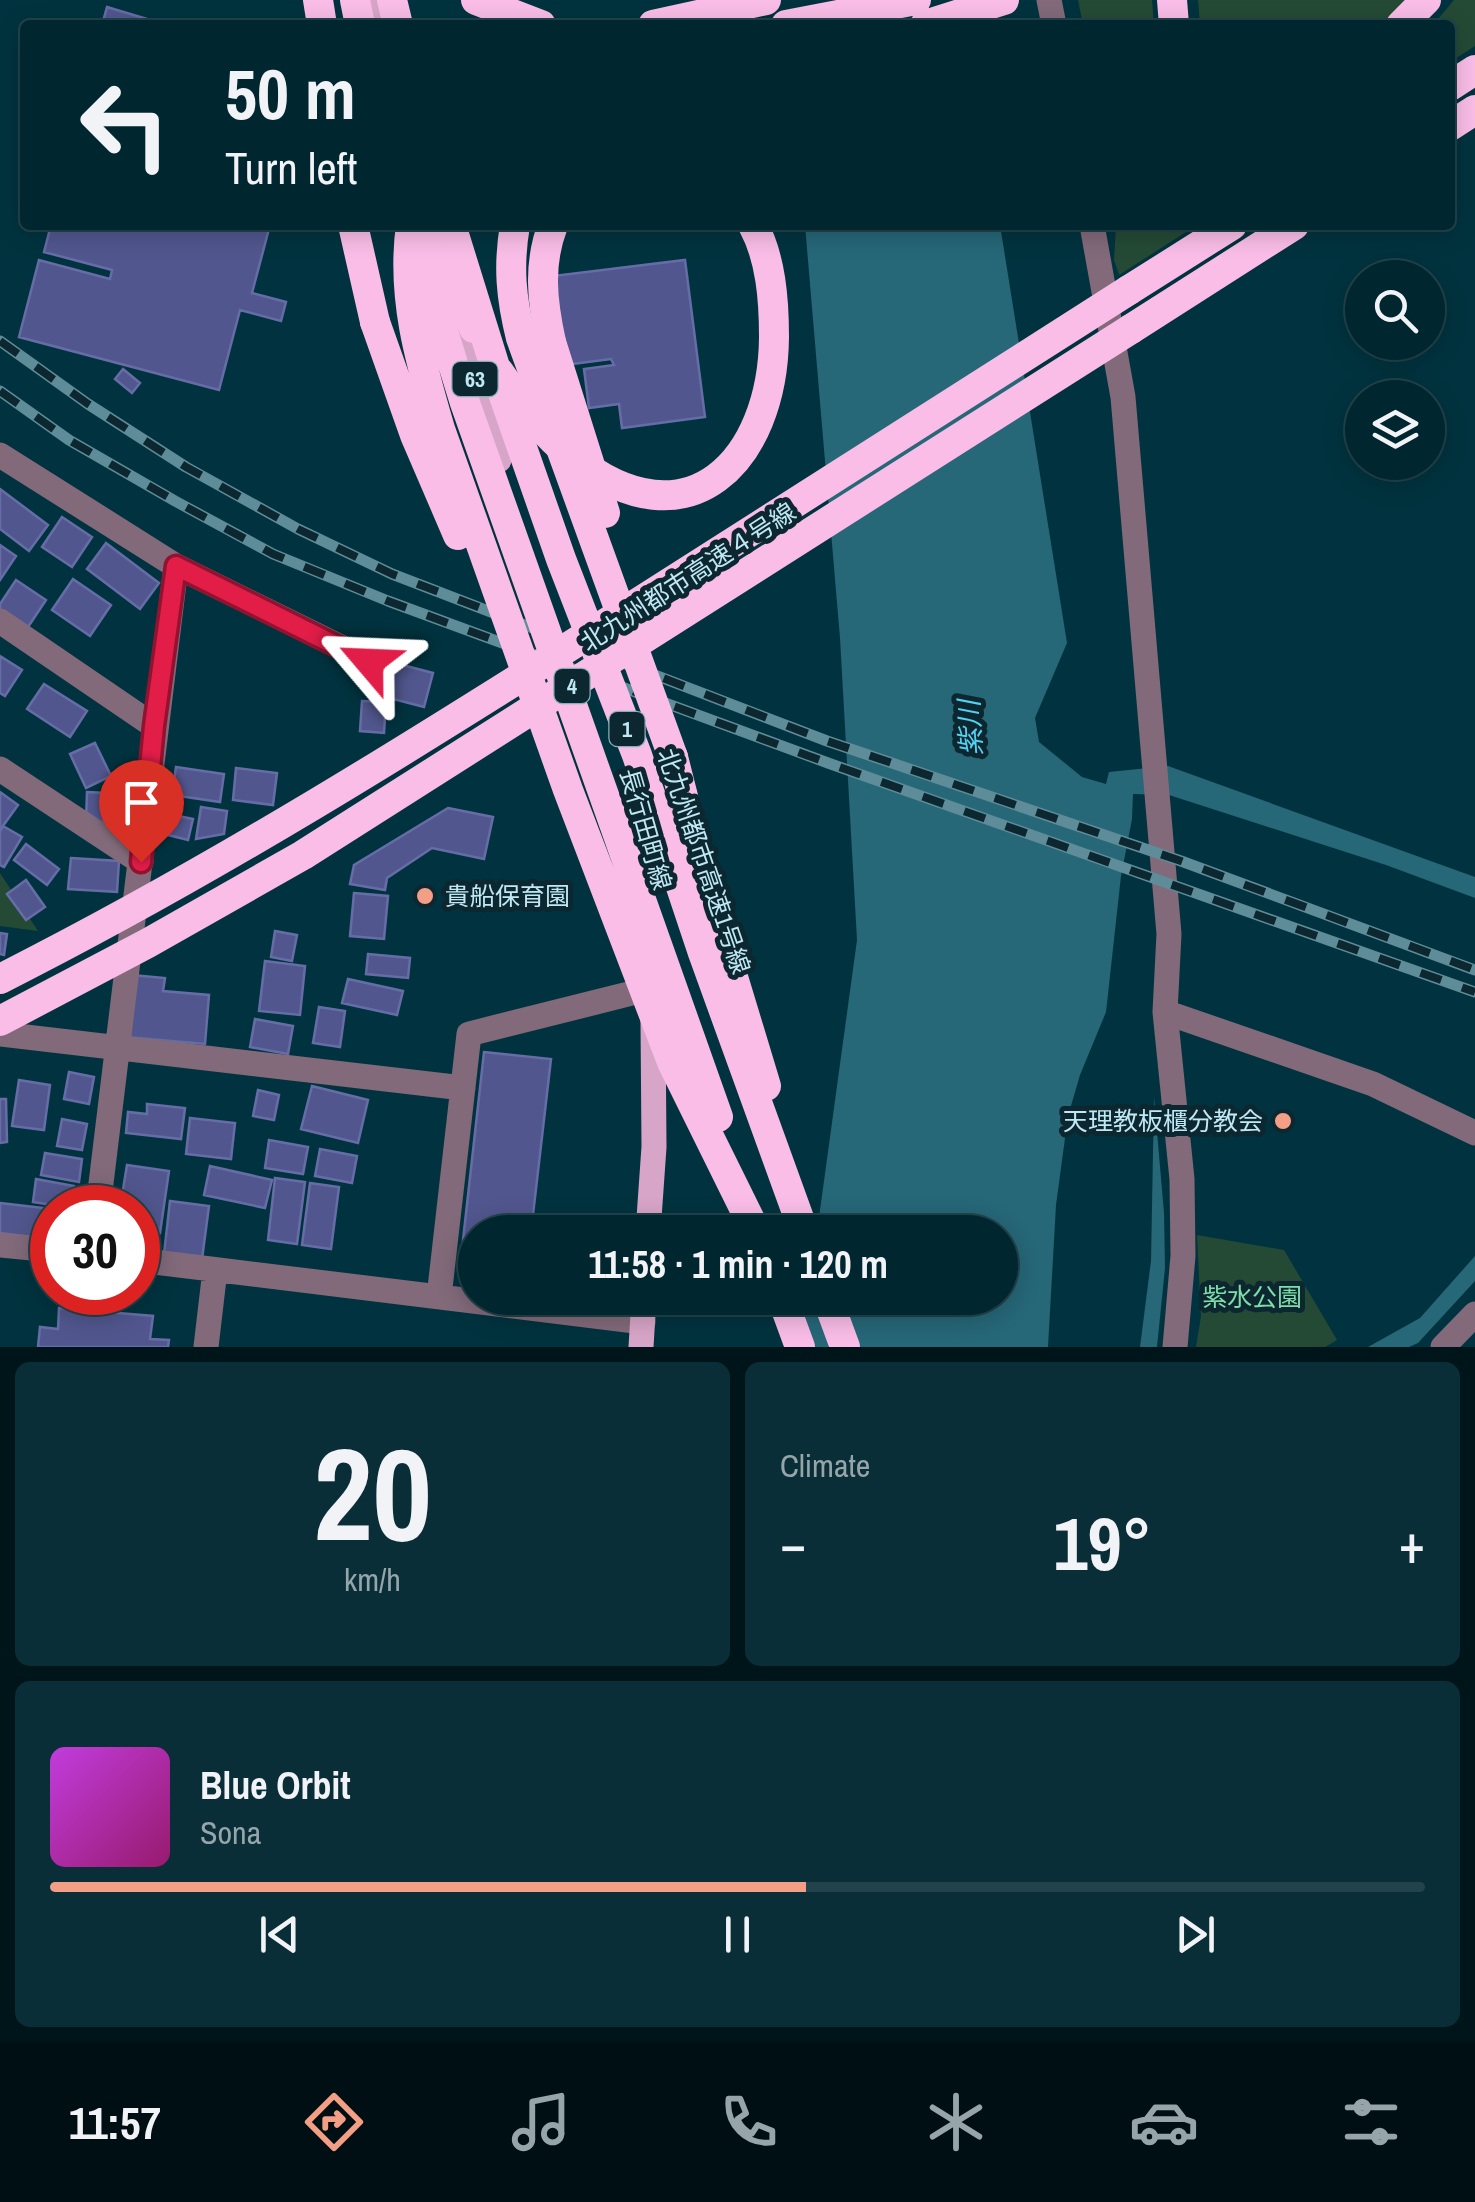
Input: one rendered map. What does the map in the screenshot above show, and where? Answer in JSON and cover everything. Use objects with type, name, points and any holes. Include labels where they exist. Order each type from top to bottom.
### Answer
[{"type":"highway","points":[[476,0],[527,20]]},
{"type":"highway","points":[[676,20],[766,0]]},
{"type":"highway","points":[[812,20],[916,0]]},
{"type":"highway","points":[[940,20],[1004,0]]},
{"type":"highway","points":[[1406,20],[1426,0]]},
{"type":"highway","points":[[354,230],[375,322],[408,417],[568,790]]},
{"type":"highway","points":[[410,230],[406,257],[408,293],[425,379],[446,447],[568,790],[672,1062],[749,1215]]},
{"type":"highway","name":"1","points":[[413,230],[478,440],[752,1215]]},
{"type":"highway","points":[[432,230],[483,347],[544,432],[576,460],[608,480],[636,491],[664,495],[690,492],[713,482],[732,467],[751,441],[770,384],[774,329],[767,262],[755,230]]},
{"type":"highway","name":"北九州都市高速1号線","points":[[453,230],[505,399],[637,755],[703,954],[798,1215]]},
{"type":"highway","points":[[514,230],[509,260],[520,338],[673,757]]},
{"type":"highway","points":[[550,230],[542,273],[543,305],[551,342],[650,658],[732,982],[811,1215]]},
{"type":"highway","name":"北九州都市高速４号線","points":[[0,979],[123,917],[383,764],[1224,230]]},
{"type":"highway","name":"北九州都市高速４号線","points":[[0,1021],[148,944],[303,856],[1286,230]]},
{"type":"highway","points":[[788,1315],[800,1347]]},
{"type":"highway","points":[[833,1315],[845,1347]]},
{"type":"highway","points":[[846,1315],[857,1347]]},
{"type":"main road","name":"長行田町線","points":[[431,230],[521,532],[627,858],[652,988],[654,1147],[649,1215]]},
{"type":"street","points":[[1093,230],[1123,397],[1170,934],[1165,1012],[1182,1179],[1183,1256],[1174,1347]]},
{"type":"street","points":[[0,455],[176,566],[369,662]]},
{"type":"street","points":[[101,1185],[176,566]]},
{"type":"street","points":[[0,621],[154,726]]},
{"type":"street","points":[[0,769],[141,862]]},
{"type":"street","points":[[439,1297],[469,1034],[652,988]]},
{"type":"street","points":[[1165,1012],[1373,1084],[1475,1133]]},
{"type":"street","points":[[0,1034],[462,1088]]},
{"type":"street","points":[[0,1245],[30,1248]]},
{"type":"street","points":[[160,1263],[643,1322]]},
{"type":"street","points":[[206,1347],[215,1270]]},
{"type":"street","points":[[1443,1347],[1475,1314]]},
{"type":"green space","points":[[1078,0],[1152,0],[1154,20],[1082,20]]},
{"type":"green space","points":[[1198,0],[1416,0],[1397,20],[1200,20]]},
{"type":"green space","points":[[1454,0],[1475,0],[1475,46],[1455,59],[1455,20],[1437,20]]},
{"type":"green space","points":[[1116,230],[1189,230],[1119,275],[1114,260]]},
{"type":"green space","points":[[0,873],[38,931],[0,926]]},
{"type":"green space","name":"紫水公園","points":[[1197,1235],[1284,1250],[1337,1340],[1325,1347],[1196,1347],[1201,1316]]},
{"type":"water","name":"紫川","points":[[805,230],[1001,230],[1067,643],[1035,718],[1039,742],[1082,777],[1106,784],[1109,772],[1168,766],[1475,877],[1475,898],[1169,795],[1133,794],[1106,1012],[1068,1116],[1056,1205],[1048,1347],[800,1347],[805,1315],[1018,1315],[1018,1215],[819,1215],[857,940],[840,638]]},
{"type":"water","points":[[1154,1097],[1165,1268],[1157,1347],[1140,1347],[1151,1261]]},
{"type":"water","points":[[1475,1256],[1475,1281],[1418,1343],[1409,1347],[1368,1347],[1420,1318]]},
{"type":"building","points":[[107,7],[150,20],[103,20]]},
{"type":"building","points":[[50,230],[269,230],[252,293],[286,302],[281,321],[240,310],[219,390],[19,337],[39,260],[110,279],[112,270],[44,252]]},
{"type":"building","points":[[685,260],[705,417],[622,428],[619,404],[589,408],[584,369],[614,365],[611,359],[564,365],[553,276]]},
{"type":"building","points":[[123,369],[140,383],[132,393],[115,379]]},
{"type":"building","points":[[0,489],[48,525],[29,551],[0,529]]},
{"type":"building","points":[[62,517],[92,537],[72,567],[42,547]]},
{"type":"building","points":[[106,543],[159,583],[140,609],[87,569]]},
{"type":"building","points":[[0,545],[16,556],[0,580]]},
{"type":"building","points":[[73,579],[111,605],[90,636],[52,610]]},
{"type":"building","points":[[16,580],[46,600],[26,630],[0,613],[0,604]]},
{"type":"building","points":[[0,656],[22,670],[5,696],[0,693]]},
{"type":"building","points":[[391,662],[433,673],[424,707],[382,696]]},
{"type":"building","points":[[44,684],[87,711],[70,737],[27,709]]},
{"type":"building","points":[[362,701],[386,702],[384,733],[360,731]]},
{"type":"building","points":[[95,743],[111,776],[86,788],[70,754]]},
{"type":"building","points":[[176,767],[224,774],[220,802],[172,795]]},
{"type":"building","points":[[236,768],[277,773],[273,805],[233,800]]},
{"type":"building","points":[[0,792],[18,805],[0,830]]},
{"type":"building","points":[[87,792],[128,794],[127,823],[86,821]]},
{"type":"building","points":[[201,807],[227,811],[224,834],[196,839]]},
{"type":"building","points":[[448,808],[493,817],[484,859],[432,848],[387,878],[385,890],[350,884],[354,865]]},
{"type":"building","points":[[164,813],[193,819],[188,840],[160,833]]},
{"type":"building","points":[[3,826],[22,837],[4,867],[0,865]]},
{"type":"building","points":[[26,844],[59,869],[47,885],[14,860]]},
{"type":"building","points":[[71,858],[119,861],[117,892],[68,889]]},
{"type":"building","points":[[26,880],[45,907],[26,920],[7,894]]},
{"type":"building","points":[[354,893],[388,896],[384,939],[350,936]]},
{"type":"building","points":[[275,931],[297,935],[292,961],[271,957]]},
{"type":"building","points":[[0,933],[7,934],[4,955],[0,954]]},
{"type":"building","points":[[368,954],[410,958],[408,978],[366,974]]},
{"type":"building","points":[[265,961],[305,966],[300,1015],[259,1011]]},
{"type":"building","points":[[132,975],[165,978],[163,991],[209,995],[205,1044],[126,1037]]},
{"type":"building","points":[[348,979],[403,991],[397,1015],[342,1003]]},
{"type":"building","points":[[319,1007],[345,1011],[340,1047],[313,1043]]},
{"type":"building","points":[[255,1019],[293,1026],[288,1054],[250,1047]]},
{"type":"building","points":[[484,1052],[551,1059],[533,1215],[466,1215]]},
{"type":"building","points":[[69,1072],[94,1077],[89,1104],[64,1099]]},
{"type":"building","points":[[19,1080],[50,1085],[44,1130],[12,1126]]},
{"type":"building","points":[[312,1086],[368,1100],[358,1143],[301,1129]]},
{"type":"building","points":[[258,1090],[279,1095],[274,1120],[253,1116]]},
{"type":"building","points":[[0,1099],[6,1099],[7,1142],[0,1143]]},
{"type":"building","points":[[147,1104],[185,1108],[181,1139],[126,1133],[128,1112],[147,1114]]},
{"type":"building","points":[[190,1118],[235,1123],[231,1159],[186,1154]]},
{"type":"building","points":[[62,1119],[87,1124],[82,1150],[57,1146]]},
{"type":"building","points":[[269,1140],[308,1147],[303,1174],[265,1168]]},
{"type":"building","points":[[320,1149],[357,1156],[352,1183],[315,1176]]},
{"type":"building","points":[[45,1153],[82,1159],[79,1182],[41,1175]]},
{"type":"building","points":[[127,1165],[169,1171],[160,1233],[160,1185],[124,1185]]},
{"type":"building","points":[[210,1166],[272,1180],[265,1208],[204,1195]]},
{"type":"building","points":[[275,1178],[305,1182],[297,1244],[268,1240]]},
{"type":"building","points":[[36,1179],[69,1185],[35,1185]]},
{"type":"building","points":[[310,1183],[339,1187],[331,1249],[302,1245]]},
{"type":"building","points":[[170,1201],[209,1206],[202,1259],[164,1254]]},
{"type":"building","points":[[0,1203],[30,1206],[30,1237],[0,1233]]},
{"type":"building","points":[[59,1315],[153,1316],[150,1339],[169,1340],[168,1347],[38,1347],[40,1327],[58,1329]]},
{"type":"railway","points":[[0,341],[186,467],[298,529],[392,574],[827,741],[1181,861],[1475,970]]},
{"type":"railway","points":[[0,391],[69,440],[175,501],[273,554],[388,601],[828,763],[1475,992]]},
{"type":"place","name":"貴船保育園","points":[[425,896]]},
{"type":"place","name":"天理教板櫃分教会","points":[[1283,1121]]},
{"type":"route","points":[[141,862],[154,726],[176,566],[369,662]]}]
